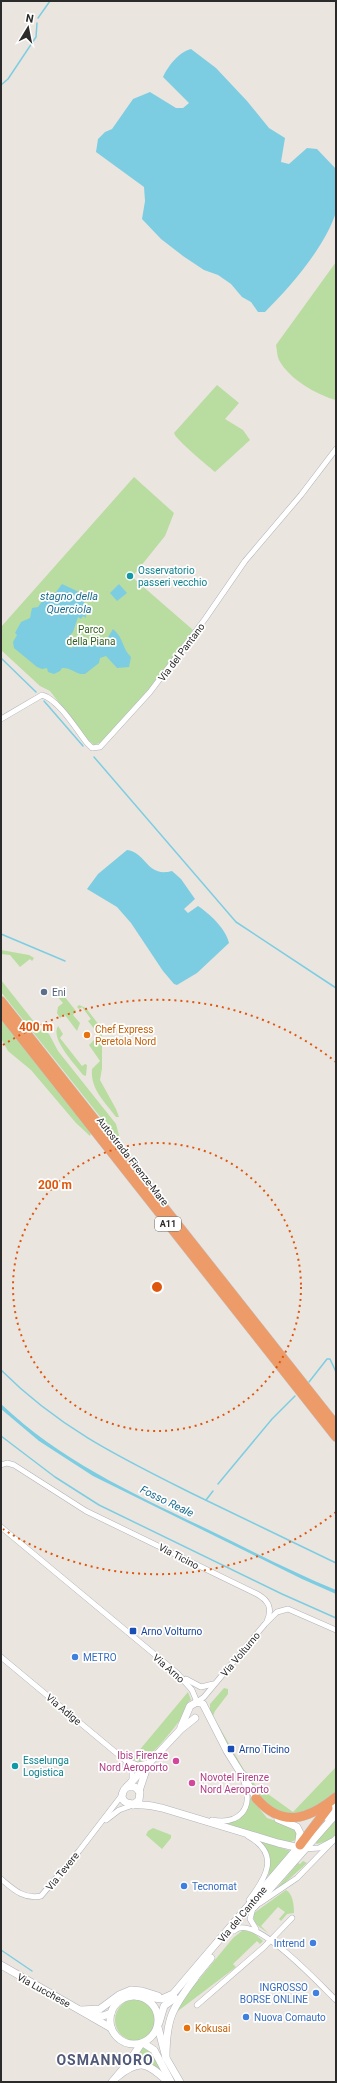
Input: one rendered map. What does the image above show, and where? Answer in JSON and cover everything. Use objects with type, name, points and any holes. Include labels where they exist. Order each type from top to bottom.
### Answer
[{"type":"highway","name":"Autostrada Firenze-Mare","points":[[1,1001],[298,1383],[336,1437]]},
{"type":"highway","name":"Autostrada Firenze-Mare","points":[[1,1012],[298,1383],[336,1425]]},
{"type":"highway","points":[[298,1383],[336,1421]]},
{"type":"highway","points":[[298,1383],[336,1443]]},
{"type":"highway","points":[[256,1798],[271,1811],[292,1817],[306,1816],[318,1812],[336,1798]]},
{"type":"highway","points":[[301,1847],[336,1798]]},
{"type":"main road","name":"Via Volturno","points":[[180,1730],[191,1705],[197,1702]]},
{"type":"main road","name":"Via Arno","points":[[197,1702],[204,1705],[205,1711],[241,1774],[266,1813],[297,1827],[300,1833],[301,1847],[297,1857]]},
{"type":"main road","points":[[189,1710],[191,1716],[196,1718]]},
{"type":"main road","name":"Via Volturno","points":[[127,1788],[180,1730],[196,1718],[202,1717],[205,1711]]},
{"type":"main road","name":"Via Volturno","points":[[139,1791],[142,1777],[149,1764]]},
{"type":"main road","points":[[135,1787],[139,1791],[140,1799],[133,1805],[124,1801],[127,1788],[135,1787]]},
{"type":"main road","name":"Via Tevere","points":[[133,1805],[155,1807],[187,1815],[238,1832],[301,1847]]},
{"type":"main road","name":"Via del Cantone","points":[[137,1996],[166,1998],[179,1988],[336,1806]]},
{"type":"main road","name":"Via del Cantone","points":[[301,1847],[336,1814]]},
{"type":"main road","name":"Via del Cantone","points":[[158,2025],[164,2006],[183,1991],[200,1972],[297,1857]]},
{"type":"main road","name":"Via Lucchese","points":[[1,1965],[111,2028],[116,2037],[126,2043]]},
{"type":"main road","points":[[166,2058],[167,2031],[171,2014],[180,1998],[200,1972]]},
{"type":"main road","points":[[80,2010],[100,2009],[119,1995],[131,1990],[142,1991],[158,1996],[165,1996],[179,1988]]},
{"type":"main road","points":[[111,2028],[111,2013],[121,2000],[128,1997],[137,1996],[144,1998],[153,2004],[157,2011],[158,2025],[166,2058],[180,2082]]},
{"type":"main road","name":"Via Lucchese","points":[[87,2014],[100,2016],[111,2013]]},
{"type":"main road","points":[[115,2079],[142,2044],[151,2038],[158,2025]]},
{"type":"main road","points":[[126,2043],[142,2044],[154,2050],[171,2082]]},
{"type":"main road","points":[[109,2082],[130,2055],[130,2050],[126,2043]]},
{"type":"main road","points":[[115,2079],[131,2067],[144,2064],[152,2067],[168,2082]]},
{"type":"street","name":"Via del Pantano","points":[[1,719],[42,694],[47,696],[57,705],[92,748],[100,747],[150,692],[205,619],[245,561],[301,495],[336,449]]},
{"type":"street","name":"Via Ticino","points":[[1,1465],[7,1463],[14,1465],[86,1510],[263,1597],[268,1601],[270,1608],[266,1624]]},
{"type":"street","name":"Via Arno","points":[[1,1527],[177,1673],[192,1690],[197,1702]]},
{"type":"street","points":[[266,1624],[277,1612],[288,1610],[336,1630]]},
{"type":"street","name":"Via Volturno","points":[[197,1702],[204,1697],[266,1624]]},
{"type":"street","name":"Via Adige","points":[[1,1657],[126,1761]]},
{"type":"street","name":"Via Volturno","points":[[177,1673],[201,1687],[214,1684]]},
{"type":"street","points":[[126,1761],[143,1765],[156,1756]]},
{"type":"street","points":[[126,1761],[133,1773],[127,1788]]},
{"type":"street","name":"Via Tevere","points":[[187,1815],[224,1822],[236,1818],[243,1812],[247,1802],[246,1789],[241,1774]]},
{"type":"street","name":"Via Tevere","points":[[1,1879],[23,1896],[36,1897],[44,1893],[127,1788]]},
{"type":"street","name":"Via Tevere","points":[[96,1829],[119,1810],[133,1805]]},
{"type":"street","name":"Via Tevere","points":[[236,1921],[244,1906],[265,1878],[268,1867],[267,1857],[262,1847],[251,1838],[238,1832]]},
{"type":"street","name":"Via del Cantone","points":[[301,1847],[320,1848],[335,1839]]},
{"type":"street","name":"Via del Cantone","points":[[254,1907],[297,1878],[335,1839]]},
{"type":"street","points":[[254,1907],[250,1921],[258,1931]]},
{"type":"street","points":[[197,2004],[228,1980],[272,1940],[292,1918]]},
{"type":"street","points":[[234,1931],[245,1927],[258,1931],[272,1940],[336,2000]]},
{"type":"green space","points":[[336,262],[336,400],[312,390],[289,374],[279,360],[276,345]]},
{"type":"green space","points":[[217,385],[239,403],[225,419],[243,430],[250,440],[215,472],[186,447],[174,433]]},
{"type":"green space","name":"Parco della Piana","points":[[134,477],[174,513],[165,536],[132,577],[193,630],[149,689],[102,742],[94,745],[87,739],[50,691],[40,686],[1,650],[1,627]]},
{"type":"green space","points":[[1,950],[29,955],[34,958],[32,961],[30,959],[20,967],[10,955],[1,954]]},
{"type":"green space","points":[[1,980],[35,1023],[49,1034],[58,1051],[116,1124],[121,1143],[1,992]]},
{"type":"green space","points":[[60,991],[76,1011],[73,1015],[80,1023],[77,1031],[65,1015],[60,1018],[57,1013],[58,1007],[63,1003],[56,995]]},
{"type":"green space","points":[[79,1005],[86,1008],[102,1029],[102,1068],[100,1080],[119,1117],[116,1117],[99,1095],[93,1083],[92,1069],[100,1061],[89,1045],[99,1035],[88,1021],[91,1019],[82,1007],[79,1009],[77,1007]]},
{"type":"green space","points":[[1,1019],[91,1133],[90,1136],[76,1123],[31,1070],[8,1051],[1,1038]]},
{"type":"green space","points":[[58,1026],[63,1034],[60,1038],[82,1066],[85,1064],[87,1065],[86,1076],[83,1075],[69,1058],[60,1044],[56,1031]]},
{"type":"green space","points":[[224,1688],[228,1689],[228,1694],[213,1716],[244,1770],[256,1781],[254,1784],[293,1812],[336,1767],[336,1793],[324,1805],[292,1815],[269,1807],[254,1790],[210,1713],[210,1704]]},
{"type":"green space","points":[[188,1692],[191,1700],[186,1705],[183,1716],[169,1734],[145,1759],[140,1762],[132,1759]]},
{"type":"green space","points":[[249,1796],[267,1818],[292,1826],[298,1831],[296,1840],[288,1843],[220,1823],[232,1821],[240,1816],[244,1812]]},
{"type":"green space","points":[[336,1818],[336,1834],[330,1840],[317,1844],[315,1842]]},
{"type":"green space","points":[[153,1828],[171,1835],[171,1838],[162,1849],[146,1835],[148,1831]]},
{"type":"green space","points":[[260,1841],[291,1851],[268,1879],[270,1860]]},
{"type":"green space","points":[[303,1861],[307,1863],[278,1889],[277,1888],[298,1863],[300,1864]]},
{"type":"green space","points":[[286,1890],[292,1897],[294,1913],[287,1914],[281,1921],[279,1919],[285,1912],[278,1907],[261,1926],[269,1934],[260,1928],[256,1923],[253,1917],[254,1913]]},
{"type":"green space","points":[[243,1930],[254,1933],[263,1941],[260,1944],[257,1941],[233,1964],[236,1967],[174,2014],[182,2000],[233,1938]]},
{"type":"green space","points":[[132,1999],[140,1999],[148,2002],[154,2008],[157,2020],[154,2032],[148,2038],[140,2041],[132,2041],[124,2038],[118,2032],[115,2024],[115,2016],[118,2008],[124,2002]]},
{"type":"green space","points":[[141,2047],[150,2049],[166,2075],[136,2063],[133,2059]]},
{"type":"water","points":[[191,49],[216,68],[247,101],[269,128],[285,138],[281,162],[289,164],[307,148],[317,149],[336,169],[336,212],[331,225],[316,252],[286,290],[265,312],[258,312],[251,302],[242,297],[231,284],[218,275],[204,270],[161,239],[142,219],[145,201],[144,187],[96,152],[98,139],[105,132],[112,129],[133,99],[150,92],[176,108],[183,108],[189,103],[163,77],[174,60],[182,53]]},
{"type":"water","name":"stagno della Querciola","points":[[62,584],[79,592],[85,599],[83,609],[86,618],[83,616],[81,619],[78,617],[73,632],[67,639],[68,647],[72,648],[74,644],[100,646],[105,642],[113,629],[117,632],[126,651],[131,657],[129,667],[117,668],[106,656],[100,658],[99,663],[85,674],[62,668],[54,674],[48,672],[47,668],[42,669],[37,667],[14,648],[13,642],[17,635],[15,633],[21,622],[30,618],[32,608],[38,607],[43,600],[53,596]]},
{"type":"water","points":[[119,584],[127,593],[117,601],[110,593]]},
{"type":"water","points":[[127,850],[139,855],[157,871],[172,871],[181,879],[195,899],[184,909],[188,913],[198,906],[217,922],[225,932],[229,943],[197,973],[177,985],[174,984],[163,971],[131,923],[117,907],[87,889],[98,874]]},
{"type":"water","points":[[1,1404],[48,1443],[99,1475],[152,1503],[271,1561],[336,1590],[336,1594],[302,1579],[93,1476],[39,1441],[1,1409]]},
{"type":"waterway","points":[[38,18],[50,1]]},
{"type":"waterway","points":[[1,85],[8,79],[36,37],[37,23]]},
{"type":"waterway","points":[[1,658],[36,692]]},
{"type":"waterway","points":[[44,701],[83,746]]},
{"type":"waterway","points":[[94,757],[236,922],[336,988]]},
{"type":"waterway","points":[[1,934],[65,961]]},
{"type":"waterway","points":[[309,1382],[327,1359],[330,1359],[336,1372]]},
{"type":"waterway","points":[[1,1370],[45,1409],[91,1440],[115,1454],[191,1493],[336,1563]]},
{"type":"waterway","points":[[218,1484],[272,1419],[295,1396]]},
{"type":"waterway","points":[[1,1436],[55,1477],[99,1505],[282,1594],[336,1618]]},
{"type":"waterway","points":[[206,1500],[213,1491]]},
{"type":"waterway","points":[[1,1950],[32,1971]]},
{"type":"place","name":"Osservatorio passeri vecchio","points":[[130,576]]},
{"type":"place","name":"Eni","points":[[44,992]]},
{"type":"place","name":"Chef Express Peretola Nord","points":[[87,1035]]},
{"type":"place","name":"Arno Volturno","points":[[133,1631]]},
{"type":"place","name":"METRO","points":[[75,1657]]},
{"type":"place","name":"Arno Ticino","points":[[231,1749]]},
{"type":"place","name":"Ibis Firenze Nord Aeroporto","points":[[176,1761]]},
{"type":"place","name":"Esselunga Logistica","points":[[15,1766]]},
{"type":"place","name":"Novotel Firenze Nord Aeroporto","points":[[192,1783]]},
{"type":"place","name":"Tecnomat","points":[[184,1886]]},
{"type":"place","name":"Intrend","points":[[313,1943]]},
{"type":"place","name":"INGROSSO BORSE ONLINE","points":[[316,1993]]},
{"type":"place","name":"Nuova Comauto","points":[[246,2017]]},
{"type":"place","name":"Kokusai","points":[[187,2028]]},
{"type":"district","name":"OSMANNORO","points":[[105,2060]]},
{"type":"water label","name":"Fosso Reale","points":[[167,1501]]}]
